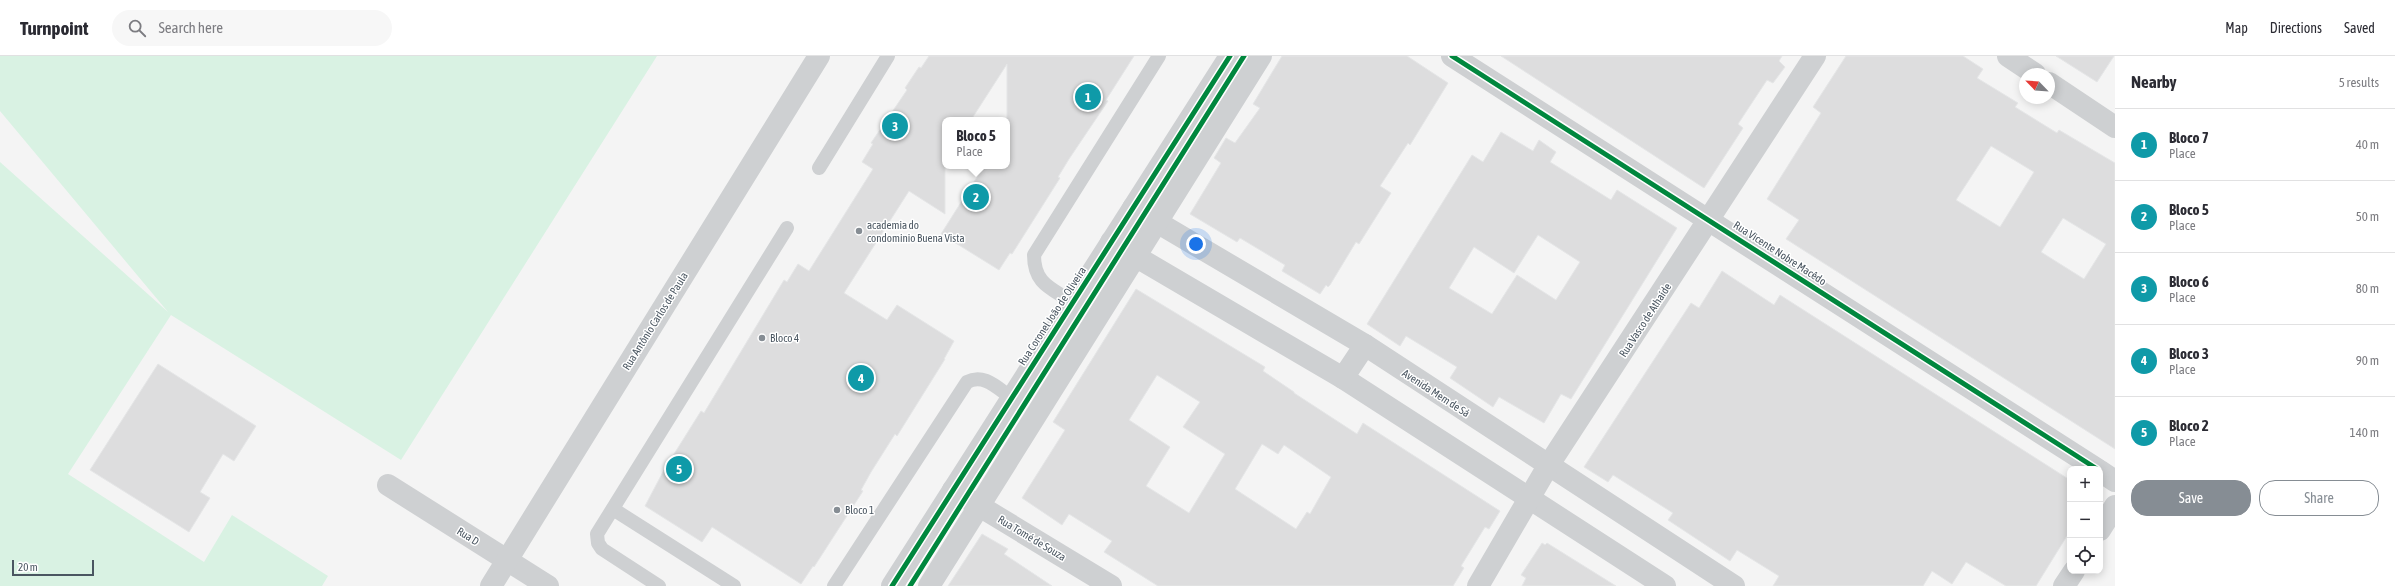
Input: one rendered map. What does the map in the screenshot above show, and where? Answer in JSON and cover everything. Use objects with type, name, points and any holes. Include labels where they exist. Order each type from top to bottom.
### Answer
[{"type":"street","name":"Rua Antônio Carlos de Paula","points":[[490,586],[819,56]]},
{"type":"street","name":"Rua Coronel João de Oliveira","points":[[892,586],[1230,56]]},
{"type":"street","points":[[929,586],[980,507],[1134,257],[1261,56]]},
{"type":"street","name":"Rua Vicente Nobre Macêdo","points":[[1452,56],[2092,466]]},
{"type":"street","name":"Rua Vasco de Athaíde","points":[[1478,586],[1548,466],[1710,220],[1815,56]]},
{"type":"street","points":[[2008,56],[2026,68]]},
{"type":"street","points":[[2055,87],[2115,127]]},
{"type":"street","name":"Avenida Mem de Sá","points":[[1133,208],[1365,345],[1548,466],[1734,586]]},
{"type":"street","points":[[1111,242],[1134,257],[1343,378],[1665,586]]},
{"type":"street","points":[[1343,378],[1365,345]]},
{"type":"street","points":[[2103,473],[2115,481]]},
{"type":"street","name":"Rua D","points":[[388,485],[548,586]]},
{"type":"street","name":"Rua Tomé de Souza","points":[[953,490],[1111,586]]},
{"type":"street","points":[[2103,525],[2115,506]]},
{"type":"street","points":[[2064,586],[2072,574]]},
{"type":"lane","points":[[819,168],[888,56]]},
{"type":"lane","points":[[1072,302],[1040,281],[1034,270],[1034,255],[1159,56]]},
{"type":"lane","points":[[659,586],[602,549],[598,543],[597,534],[787,228]]},
{"type":"lane","points":[[834,586],[967,382],[975,378],[983,378],[1012,398]]},
{"type":"lane","points":[[613,509],[734,586]]},
{"type":"green space","points":[[0,56],[657,56],[401,460],[171,315],[68,474],[204,562],[232,515],[328,576],[322,586],[0,586],[0,162],[168,312],[0,111]]},
{"type":"building","points":[[929,56],[1134,56],[1106,100],[1108,101],[1058,177],[1060,178],[1012,254],[1010,253],[999,270],[941,234],[982,169],[1010,169],[1010,117],[1007,117],[1007,64],[973,117],[942,117],[942,169],[945,169],[945,214],[909,191],[844,293],[887,320],[897,305],[954,341],[945,359],[897,436],[895,434],[871,472],[861,490],[863,491],[814,567],[813,566],[801,584],[712,527],[702,542],[645,506],[664,470],[701,411],[704,413],[784,280],[787,282],[798,264],[809,271],[873,169],[862,162],[873,144],[871,143],[907,90],[905,88],[919,67],[921,68]]},
{"type":"building","points":[[1282,56],[1407,56],[1448,83],[1410,145],[1408,143],[1380,186],[1391,193],[1359,244],[1356,242],[1330,285],[1328,287],[1326,285],[1320,294],[1282,271],[1285,265],[1240,238],[1237,242],[1190,214],[1221,163],[1214,158],[1226,138],[1235,143],[1260,108],[1253,104]]},
{"type":"building","points":[[1501,56],[1782,56],[1779,61],[1785,67],[1773,83],[1767,80],[1738,124],[1743,128],[1704,188]]},
{"type":"building","points":[[1846,56],[1963,56],[1983,69],[1977,78],[2018,103],[2015,107],[2057,133],[2059,130],[2115,163],[2115,449],[1786,239],[1799,220],[1767,199],[1821,113],[1813,107]],"holes":[[[1991,146],[2034,172],[2000,227],[1956,200]],[[2063,218],[2106,244],[2084,279],[2041,252]]]},
{"type":"building","points":[[2056,56],[2114,56],[2097,82]]},
{"type":"building","points":[[1501,132],[1533,151],[1539,140],[1556,152],[1550,162],[1611,200],[1617,190],[1677,228],[1571,399],[1561,394],[1544,423],[1499,397],[1493,407],[1450,378],[1457,367],[1406,336],[1400,346],[1367,324],[1472,155],[1483,162]],"holes":[[[1538,235],[1580,262],[1556,300],[1517,275],[1492,314],[1449,288],[1474,247],[1514,273]]]},
{"type":"building","points":[[1722,271],[1774,305],[1780,295],[2067,478],[2067,536],[2036,586],[2006,586],[1966,562],[1952,584],[1932,571],[1923,586],[1773,586],[1779,576],[1737,550],[1730,561],[1668,520],[1673,513],[1613,475],[1608,482],[1584,467],[1691,303],[1699,308]]},
{"type":"building","points":[[1136,289],[1265,367],[1263,371],[1357,434],[1363,423],[1500,511],[1489,529],[1485,527],[1461,566],[1464,568],[1453,586],[1158,586],[1104,552],[1112,541],[1069,514],[1062,525],[1022,498],[1065,430],[1053,422]],"holes":[[[1157,375],[1200,402],[1183,427],[1225,454],[1189,513],[1146,486],[1170,447],[1129,420]],[[1262,444],[1278,454],[1284,445],[1331,477],[1310,514],[1307,512],[1296,529],[1235,489]]]},
{"type":"building","points":[[158,364],[256,426],[234,461],[223,454],[200,492],[210,498],[189,532],[90,470]]},
{"type":"building","points":[[982,534],[1008,549],[1004,554],[1052,586],[948,586]]},
{"type":"building","points":[[1542,543],[1545,545],[1547,543],[1616,586],[1522,586],[1526,578],[1521,575]]},
{"type":"cycle path","points":[[892,586],[1230,56]]},
{"type":"cycle path","points":[[910,586],[1244,56]]},
{"type":"cycle path","points":[[1452,56],[2092,466]]},
{"type":"place","name":"Bloco 7","points":[[1088,97]]},
{"type":"place","name":"Bloco 6","points":[[895,126]]},
{"type":"place","name":"Bloco 5","points":[[976,197]]},
{"type":"place","name":"academia do condominio Buena Vista","points":[[859,231]]},
{"type":"place","name":"Bloco 4","points":[[762,338]]},
{"type":"place","name":"Bloco 3","points":[[861,378]]},
{"type":"place","name":"Bloco 2","points":[[679,469]]},
{"type":"place","name":"Bloco 1","points":[[837,510]]}]
